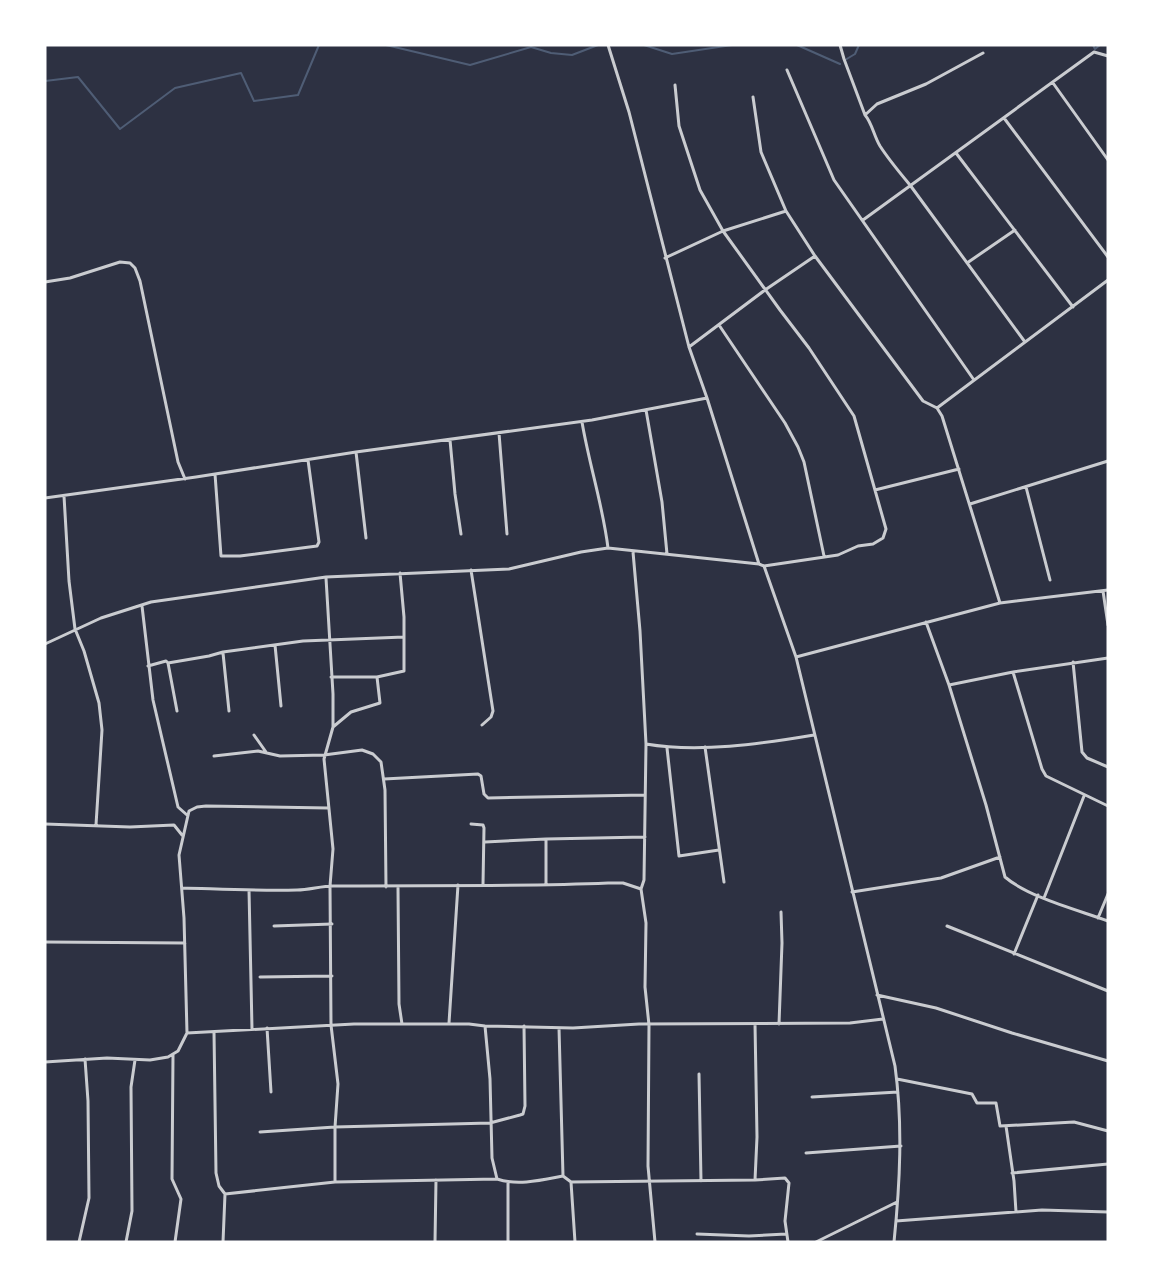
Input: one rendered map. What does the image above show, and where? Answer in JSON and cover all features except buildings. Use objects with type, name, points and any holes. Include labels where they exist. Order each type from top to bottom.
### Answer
[{"type":"street","points":[[608,45],[628,112],[689,347],[759,564]]},
{"type":"street","points":[[840,45],[879,145],[1024,342]]},
{"type":"street","points":[[863,220],[1094,52],[1108,56]]},
{"type":"street","points":[[865,114],[885,99],[926,84],[983,53]]},
{"type":"street","points":[[788,70],[841,193],[863,220],[974,380]]},
{"type":"street","points":[[1053,83],[1108,160]]},
{"type":"street","points":[[45,644],[101,618],[151,602],[326,577],[509,568],[608,548],[764,566],[838,555],[858,546],[873,544],[883,538],[886,529],[854,416],[809,348],[723,231],[700,190],[679,126],[675,85]]},
{"type":"street","points":[[753,97],[761,152],[786,211],[815,256],[922,400],[937,408],[942,416],[1000,603]]},
{"type":"street","points":[[1004,118],[1108,257]]},
{"type":"street","points":[[955,152],[1073,307]]},
{"type":"street","points":[[665,258],[723,231],[786,211]]},
{"type":"street","points":[[967,263],[1015,230]]},
{"type":"street","points":[[689,347],[815,256]]},
{"type":"street","points":[[45,282],[70,278],[120,262],[130,263],[135,268],[140,280],[176,452],[185,479]]},
{"type":"street","points":[[937,408],[1108,280]]},
{"type":"street","points":[[719,325],[785,423],[798,447],[804,462],[824,556]]},
{"type":"street","points":[[45,498],[356,452],[582,422],[707,398]]},
{"type":"street","points":[[646,410],[662,502],[667,555]]},
{"type":"street","points":[[582,422],[608,548]]},
{"type":"street","points":[[499,433],[507,534]]},
{"type":"street","points":[[450,440],[461,534]]},
{"type":"street","points":[[356,452],[366,537]]},
{"type":"street","points":[[215,474],[221,556],[317,546],[319,542],[308,460]]},
{"type":"street","points":[[970,504],[1108,461]]},
{"type":"street","points":[[875,490],[959,469]]},
{"type":"street","points":[[1026,487],[1050,580]]},
{"type":"street","points":[[64,496],[69,581],[75,629],[99,703],[102,730],[96,825]]},
{"type":"street","points":[[633,552],[646,744],[644,880],[641,889],[646,923],[648,1182],[655,1242]]},
{"type":"street","points":[[764,566],[796,657],[897,1079],[901,1146],[894,1242]]},
{"type":"street","points":[[471,570],[493,711],[491,717],[482,724]]},
{"type":"street","points":[[331,677],[377,677],[404,671],[400,573]]},
{"type":"street","points":[[326,577],[333,727],[324,755],[333,849],[330,886],[331,1025],[338,1084],[335,1182]]},
{"type":"street","points":[[796,657],[1000,603],[1108,590]]},
{"type":"street","points":[[1103,591],[1108,625]]},
{"type":"street","points":[[142,606],[153,700],[178,807],[187,816]]},
{"type":"street","points":[[926,622],[949,685],[1005,877],[1013,884],[1044,898],[1108,921]]},
{"type":"street","points":[[148,666],[275,645],[330,639],[404,637]]},
{"type":"street","points":[[275,645],[281,706]]},
{"type":"street","points":[[223,652],[229,711]]},
{"type":"street","points":[[949,685],[1013,672],[1108,658]]},
{"type":"street","points":[[1073,662],[1082,752],[1087,758],[1108,767]]},
{"type":"street","points":[[168,663],[177,711]]},
{"type":"street","points":[[1013,672],[1042,770],[1049,779],[1108,806]]},
{"type":"street","points":[[333,727],[351,712],[380,703],[377,677]]},
{"type":"street","points":[[254,735],[266,752]]},
{"type":"street","points":[[646,744],[666,748],[705,747],[773,742],[814,735]]},
{"type":"street","points":[[705,747],[724,882]]},
{"type":"street","points":[[666,748],[678,855],[719,850]]},
{"type":"street","points":[[214,756],[266,752],[280,756],[324,755],[368,751],[379,758],[384,779],[386,887]]},
{"type":"street","points":[[384,779],[478,774],[481,776],[484,794],[488,798],[645,795]]},
{"type":"street","points":[[1044,898],[1084,795]]},
{"type":"street","points":[[45,1062],[116,1058],[150,1060],[173,1055],[182,1046],[187,1033],[179,855],[187,816],[192,809],[206,806],[328,808]]},
{"type":"street","points":[[45,824],[130,827],[174,825],[183,836]]},
{"type":"street","points":[[471,824],[483,825],[485,842],[483,885]]},
{"type":"street","points":[[485,842],[645,837]]},
{"type":"street","points":[[546,839],[546,886]]},
{"type":"street","points":[[852,892],[941,878],[1000,857]]},
{"type":"street","points":[[182,888],[300,890],[330,886],[546,886],[623,883],[641,889]]},
{"type":"street","points":[[449,1024],[458,885]]},
{"type":"street","points":[[398,887],[399,1004],[402,1024]]},
{"type":"street","points":[[249,890],[252,1029]]},
{"type":"street","points":[[1098,918],[1108,894]]},
{"type":"street","points":[[1014,954],[1038,895]]},
{"type":"street","points":[[779,1024],[781,912]]},
{"type":"street","points":[[274,926],[332,924]]},
{"type":"street","points":[[947,926],[1108,991]]},
{"type":"street","points":[[45,942],[184,943]]},
{"type":"street","points":[[260,977],[332,976]]},
{"type":"street","points":[[877,995],[936,1008],[1108,1061]]},
{"type":"street","points":[[187,1033],[331,1025],[469,1024],[560,1028],[850,1023],[883,1019]]},
{"type":"street","points":[[755,1024],[757,1137],[755,1180]]},
{"type":"street","points":[[485,1026],[490,1079],[492,1158],[497,1179]]},
{"type":"street","points":[[260,1132],[335,1127],[490,1123],[523,1114],[525,1106],[524,1026]]},
{"type":"street","points":[[267,1028],[271,1092]]},
{"type":"street","points":[[560,1028],[563,1176]]},
{"type":"street","points":[[214,1032],[216,1173],[219,1186],[225,1194],[224,1242]]},
{"type":"street","points":[[173,1055],[172,1173],[173,1182],[181,1199],[175,1242]]},
{"type":"street","points":[[79,1242],[89,1198],[85,1059]]},
{"type":"street","points":[[126,1242],[132,1211],[131,1087],[135,1060]]},
{"type":"street","points":[[699,1074],[701,1181]]},
{"type":"street","points":[[897,1079],[972,1094],[977,1103],[996,1103],[998,1125],[1074,1122],[1108,1131]]},
{"type":"street","points":[[812,1097],[898,1092]]},
{"type":"street","points":[[1006,1126],[1016,1212]]},
{"type":"street","points":[[806,1153],[901,1146]]},
{"type":"street","points":[[1012,1173],[1108,1164]]},
{"type":"street","points":[[225,1194],[335,1182],[497,1179],[508,1183],[563,1176],[571,1182],[785,1178],[789,1183],[786,1208],[788,1242]]},
{"type":"street","points":[[435,1242],[436,1180]]},
{"type":"street","points":[[571,1182],[575,1242]]},
{"type":"street","points":[[508,1183],[508,1242]]},
{"type":"street","points":[[816,1242],[897,1202]]},
{"type":"street","points":[[896,1221],[1063,1210],[1108,1212]]},
{"type":"street","points":[[697,1234],[749,1236],[786,1234]]},
{"type":"waterway","points":[[45,81],[78,77],[120,129],[175,88],[241,73],[254,101],[298,95],[319,45]]},
{"type":"waterway","points":[[386,45],[470,65],[531,47],[551,53],[572,55],[598,45]]},
{"type":"waterway","points":[[629,45],[644,45],[672,54],[732,45]]},
{"type":"waterway","points":[[797,45],[840,64]]},
{"type":"waterway","points":[[845,60],[855,54],[859,45]]},
{"type":"waterway","points":[[1093,45],[1095,49],[1100,45]]}]
